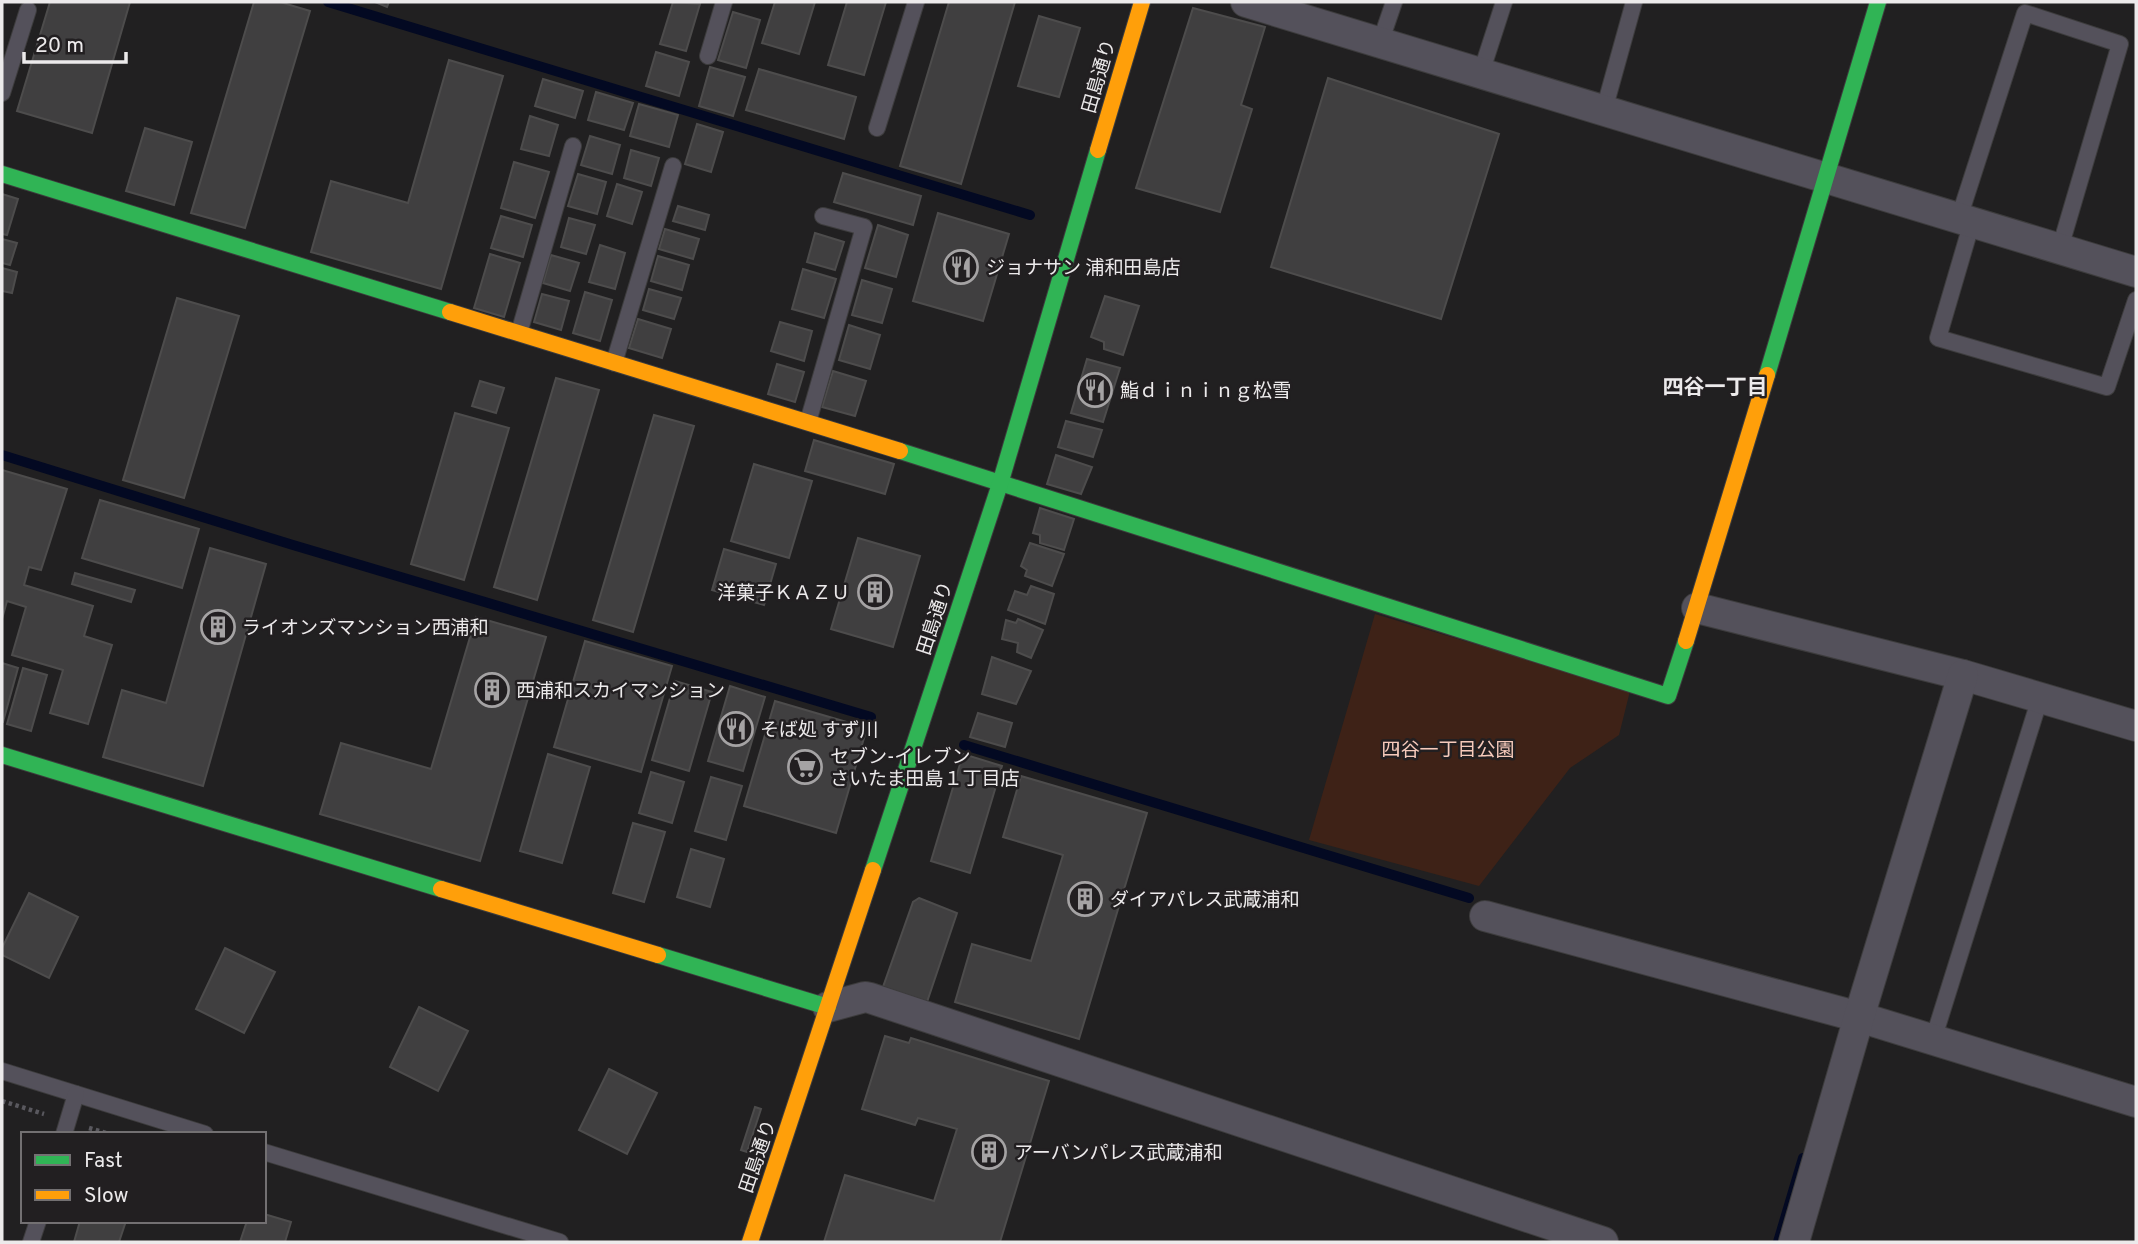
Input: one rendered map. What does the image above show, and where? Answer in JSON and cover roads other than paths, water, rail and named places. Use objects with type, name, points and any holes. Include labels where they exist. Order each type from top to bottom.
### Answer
[{"type":"street","name":"田島通り","points":[[750,1242],[1000,484],[1142,2]]},
{"type":"street","points":[[1246,2],[2136,272]]},
{"type":"street","points":[[2,174],[808,422],[1668,696],[1697,608],[1878,2]]},
{"type":"street","points":[[1697,608],[1963,675],[2136,726]]},
{"type":"street","points":[[1794,1242],[1963,675]]},
{"type":"street","points":[[2,755],[828,1007],[870,998],[1604,1242]]},
{"type":"street","points":[[1485,916],[1859,1017],[2136,1102]]},
{"type":"lane","points":[[708,56],[724,2]]},
{"type":"lane","points":[[877,128],[916,2]]},
{"type":"lane","points":[[1380,43],[1394,2]]},
{"type":"lane","points":[[1481,73],[1503,2]]},
{"type":"lane","points":[[1604,110],[1634,2]]},
{"type":"lane","points":[[2,93],[28,10]]},
{"type":"lane","points":[[2060,248],[2120,44],[2025,13],[1965,220],[1938,338],[2107,387],[2136,300]]},
{"type":"lane","points":[[519,333],[573,146]]},
{"type":"lane","points":[[614,363],[673,166]]},
{"type":"lane","points":[[808,422],[864,227],[823,216]]},
{"type":"lane","points":[[1933,1040],[2040,698]]},
{"type":"lane","points":[[2,1071],[199,1132]]},
{"type":"lane","points":[[65,1132],[76,1094]]},
{"type":"lane","points":[[266,1153],[560,1242]]},
{"type":"lane","points":[[31,1242],[37,1223]]},
{"type":"waterway","points":[[328,2],[1030,215]]},
{"type":"waterway","points":[[2,455],[293,545],[871,717]]},
{"type":"waterway","points":[[964,745],[1469,898]]},
{"type":"waterway","points":[[1778,1242],[1803,1158]]},
{"type":"place","name":"ジョナサン 浦和田島店","points":[[961,267]]},
{"type":"place","name":"鮨ｄｉｎｉｎｇ松雪","points":[[1095,390]]},
{"type":"place","name":"洋菓子ＫＡＺＵ","points":[[875,592]]},
{"type":"place","name":"ライオンズマンション西浦和","points":[[218,627]]},
{"type":"place","name":"西浦和スカイマンション","points":[[492,690]]},
{"type":"place","name":"そば処 すず川","points":[[736,729]]},
{"type":"place","name":"セブン-イレブン さいたま田島１丁目店","points":[[805,767]]},
{"type":"place","name":"ダイアパレス武蔵浦和","points":[[1085,899]]},
{"type":"place","name":"アーバンパレス武蔵浦和","points":[[989,1152]]},
{"type":"district","name":"四谷一丁目","points":[[1715,387]]},
{"type":"park label","name":"四谷一丁目公園","points":[[1448,749]]}]
